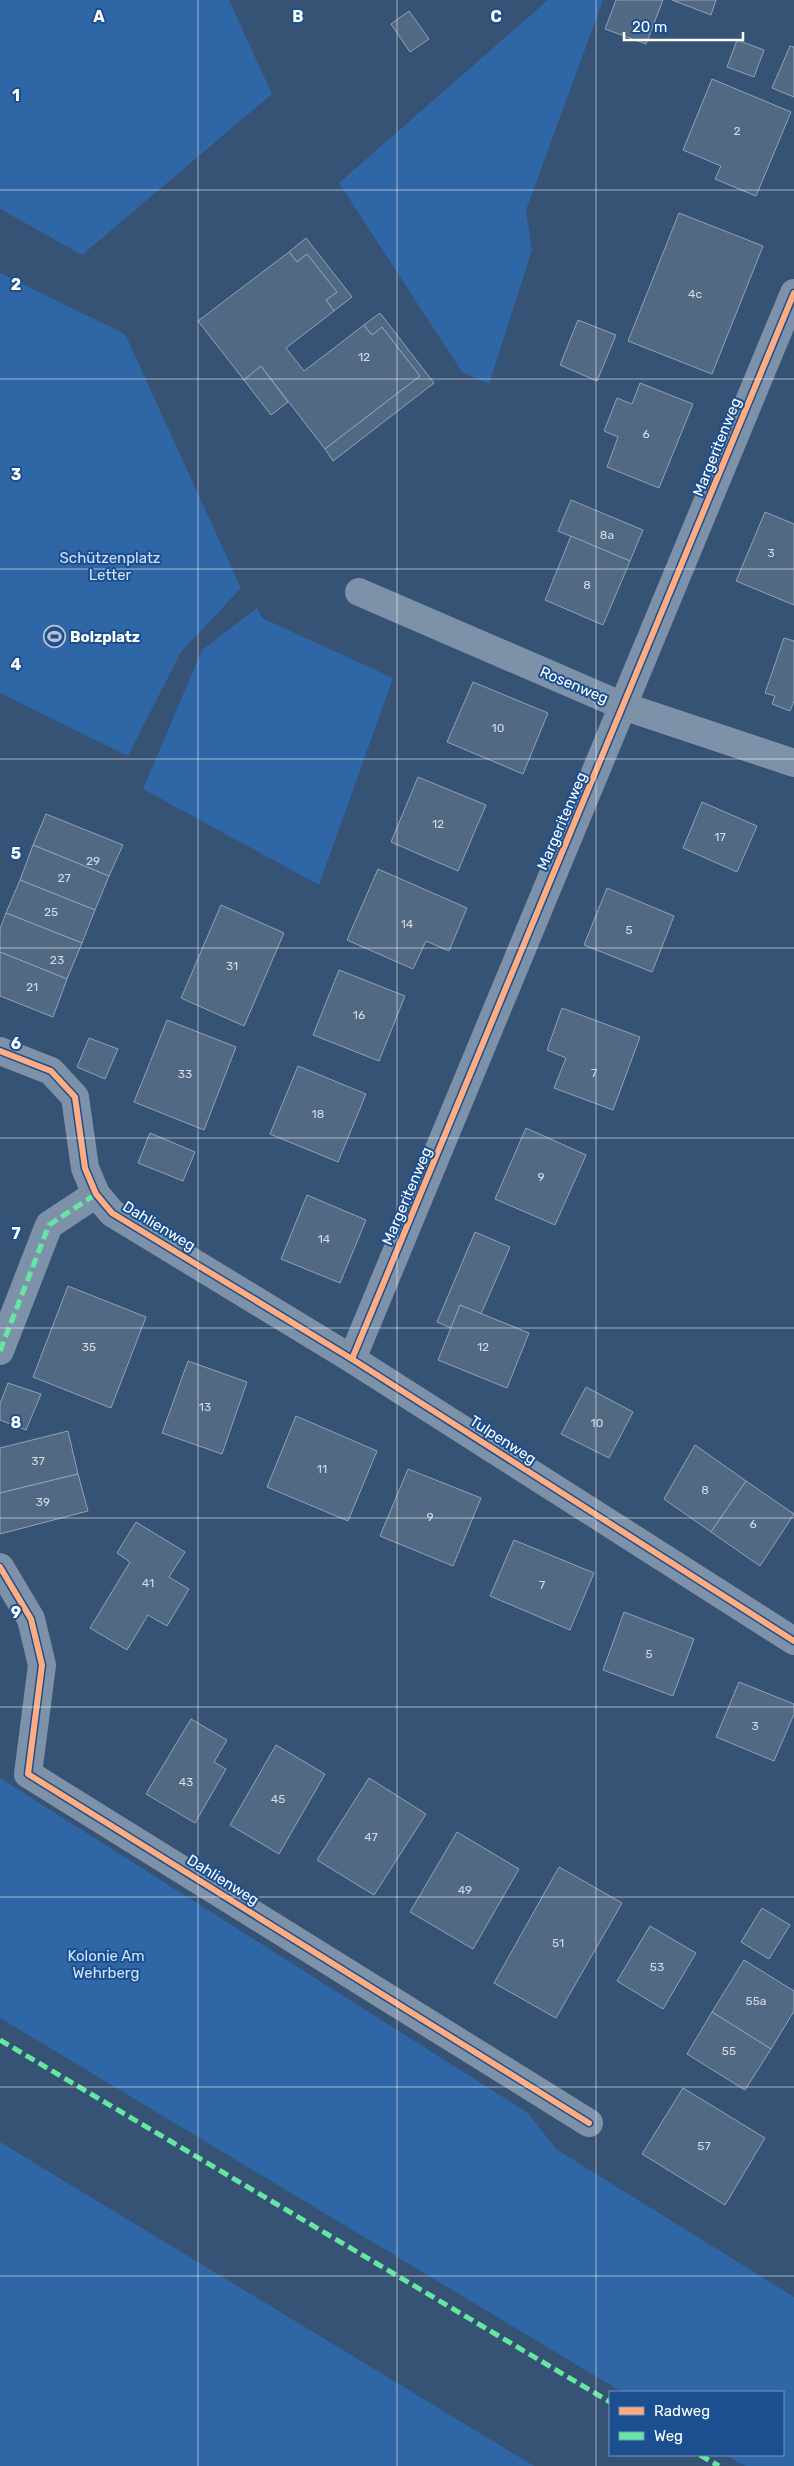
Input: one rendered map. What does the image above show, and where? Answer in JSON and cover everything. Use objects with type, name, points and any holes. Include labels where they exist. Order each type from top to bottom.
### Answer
[{"type":"street","name":"Margeritenweg","points":[[352,1359],[794,293]]},
{"type":"street","name":"Rosenweg","points":[[359,592],[623,706],[794,763]]},
{"type":"street","name":"Dahlienweg","points":[[0,1051],[50,1072],[75,1097],[85,1168],[96,1194],[112,1213],[196,1263]]},
{"type":"street","points":[[0,1351],[49,1225],[96,1194]]},
{"type":"street","name":"Tulpenweg","points":[[196,1263],[352,1359],[793,1638]]},
{"type":"street","name":"Dahlienweg","points":[[0,1567],[31,1619],[42,1665],[28,1774],[589,2123]]},
{"type":"green space","points":[[0,0],[229,0],[272,94],[82,255],[0,209]]},
{"type":"green space","points":[[548,0],[603,0],[526,210],[532,250],[489,384],[462,372],[339,183]]},
{"type":"green space","name":"Schützenplatz Letter","points":[[0,273],[125,334],[241,588],[181,652],[128,756],[0,693]]},
{"type":"green space","points":[[257,608],[262,618],[393,678],[319,885],[143,789],[202,650]]},
{"type":"green space","name":"Kolonie Am Wehrberg","points":[[0,1778],[528,2113],[556,2149],[794,2297],[794,2466],[745,2466],[728,2456],[784,2456],[784,2391],[620,2391],[0,2018]]},
{"type":"green space","points":[[0,2142],[534,2466],[0,2466]]},
{"type":"building","points":[[616,0],[663,0],[646,44],[605,29]]},
{"type":"building","points":[[672,0],[716,0],[711,15]]},
{"type":"building","points":[[409,11],[429,39],[410,52],[391,24]]},
{"type":"building","points":[[737,40],[764,50],[754,77],[727,67]]},
{"type":"building","points":[[790,46],[794,47],[794,97],[772,88]]},
{"type":"building","points":[[712,79],[791,112],[756,196],[715,179],[721,166],[683,150]]},
{"type":"building","points":[[679,213],[763,246],[712,374],[628,341]]},
{"type":"building","points":[[306,238],[352,297],[334,311],[326,300],[337,292],[307,254],[297,262],[289,252]]},
{"type":"building","points":[[289,252],[297,262],[307,254],[337,292],[326,300],[334,311],[286,348],[304,371],[364,325],[372,335],[382,327],[420,376],[325,449],[261,366],[244,380],[198,321]]},
{"type":"building","points":[[380,313],[434,383],[333,461],[325,449],[420,376],[382,327],[372,335],[364,325]]},
{"type":"building","points":[[578,320],[616,335],[597,381],[560,365]]},
{"type":"building","points":[[261,366],[288,402],[271,415],[244,380]]},
{"type":"building","points":[[640,383],[693,404],[659,488],[607,467],[618,437],[604,431],[617,398],[632,404]]},
{"type":"building","points":[[571,500],[643,530],[630,561],[558,531]]},
{"type":"building","points":[[765,512],[794,524],[794,605],[736,581]]},
{"type":"building","points":[[571,536],[630,561],[603,625],[545,600]]},
{"type":"building","points":[[784,638],[794,641],[794,701],[790,711],[772,704],[775,696],[765,693]]},
{"type":"building","points":[[473,682],[548,713],[523,774],[447,742]]},
{"type":"building","points":[[418,777],[486,805],[458,871],[391,842]]},
{"type":"building","points":[[702,802],[757,826],[737,872],[683,848]]},
{"type":"building","points":[[46,814],[123,845],[109,876],[33,845]]},
{"type":"building","points":[[33,845],[109,876],[95,910],[20,880]]},
{"type":"building","points":[[378,869],[467,908],[449,951],[426,941],[413,969],[347,940]]},
{"type":"building","points":[[20,880],[95,910],[82,943],[6,913]]},
{"type":"building","points":[[607,888],[674,916],[652,972],[584,945]]},
{"type":"building","points":[[221,905],[284,933],[244,1026],[181,998]]},
{"type":"building","points":[[6,913],[82,943],[67,979],[0,952],[0,929]]},
{"type":"building","points":[[0,952],[67,979],[53,1017],[0,996]]},
{"type":"building","points":[[339,970],[405,996],[379,1061],[313,1035]]},
{"type":"building","points":[[562,1008],[640,1037],[613,1110],[554,1088],[566,1058],[547,1050]]},
{"type":"building","points":[[167,1020],[236,1047],[204,1130],[134,1102]]},
{"type":"building","points":[[89,1038],[118,1049],[105,1079],[77,1067]]},
{"type":"building","points":[[298,1066],[366,1094],[338,1162],[270,1134]]},
{"type":"building","points":[[526,1128],[586,1155],[555,1225],[495,1199]]},
{"type":"building","points":[[150,1133],[195,1152],[183,1181],[138,1163]]},
{"type":"building","points":[[307,1195],[366,1220],[340,1283],[281,1259]]},
{"type":"building","points":[[475,1232],[510,1247],[481,1314],[460,1305],[451,1328],[437,1322]]},
{"type":"building","points":[[68,1286],[146,1317],[111,1408],[33,1377]]},
{"type":"building","points":[[460,1305],[529,1333],[507,1388],[438,1360]]},
{"type":"building","points":[[188,1361],[247,1382],[222,1454],[162,1433]]},
{"type":"building","points":[[8,1383],[41,1394],[26,1430],[0,1420],[0,1404]]},
{"type":"building","points":[[586,1387],[633,1412],[609,1458],[561,1434]]},
{"type":"building","points":[[296,1416],[377,1451],[348,1521],[267,1487]]},
{"type":"building","points":[[68,1431],[78,1474],[0,1493],[0,1448]]},
{"type":"building","points":[[695,1445],[746,1481],[711,1532],[664,1499]]},
{"type":"building","points":[[408,1469],[481,1498],[453,1566],[380,1536]]},
{"type":"building","points":[[78,1474],[88,1511],[0,1534],[0,1493]]},
{"type":"building","points":[[746,1481],[794,1514],[760,1566],[711,1532]]},
{"type":"building","points":[[136,1522],[185,1552],[169,1577],[189,1589],[167,1626],[148,1615],[127,1650],[90,1628],[130,1562],[117,1553]]},
{"type":"building","points":[[514,1540],[594,1573],[570,1630],[490,1596]]},
{"type":"building","points":[[624,1612],[694,1639],[673,1696],[603,1670]]},
{"type":"building","points":[[739,1682],[794,1704],[794,1714],[774,1761],[716,1737]]},
{"type":"building","points":[[191,1719],[227,1740],[214,1762],[226,1769],[195,1823],[146,1794]]},
{"type":"building","points":[[276,1745],[325,1774],[279,1854],[230,1825]]},
{"type":"building","points":[[369,1778],[426,1814],[374,1895],[317,1860]]},
{"type":"building","points":[[457,1832],[519,1869],[473,1949],[410,1912]]},
{"type":"building","points":[[559,1867],[622,1903],[556,2018],[494,1983]]},
{"type":"building","points":[[762,1908],[790,1925],[769,1959],[741,1942]]},
{"type":"building","points":[[650,1926],[696,1953],[663,2009],[617,1981]]},
{"type":"building","points":[[744,1960],[794,1991],[794,2011],[771,2049],[712,2012]]},
{"type":"building","points":[[712,2012],[771,2049],[745,2090],[687,2054]]},
{"type":"building","points":[[683,2088],[765,2138],[725,2205],[642,2154]]},
{"type":"marked path","points":[[0,1351],[49,1225],[96,1194]]},
{"type":"marked path","points":[[0,2040],[609,2401]]},
{"type":"marked path","points":[[702,2456],[719,2466]]},
{"type":"cycle path","points":[[352,1359],[794,293]]},
{"type":"cycle path","points":[[0,1051],[51,1071],[75,1097],[85,1168],[96,1194],[112,1213],[352,1359],[794,1641]]},
{"type":"cycle path","points":[[0,1567],[31,1619],[42,1665],[28,1774],[589,2123]]},
{"type":"place","name":"Bolzplatz","points":[[54,637]]}]
